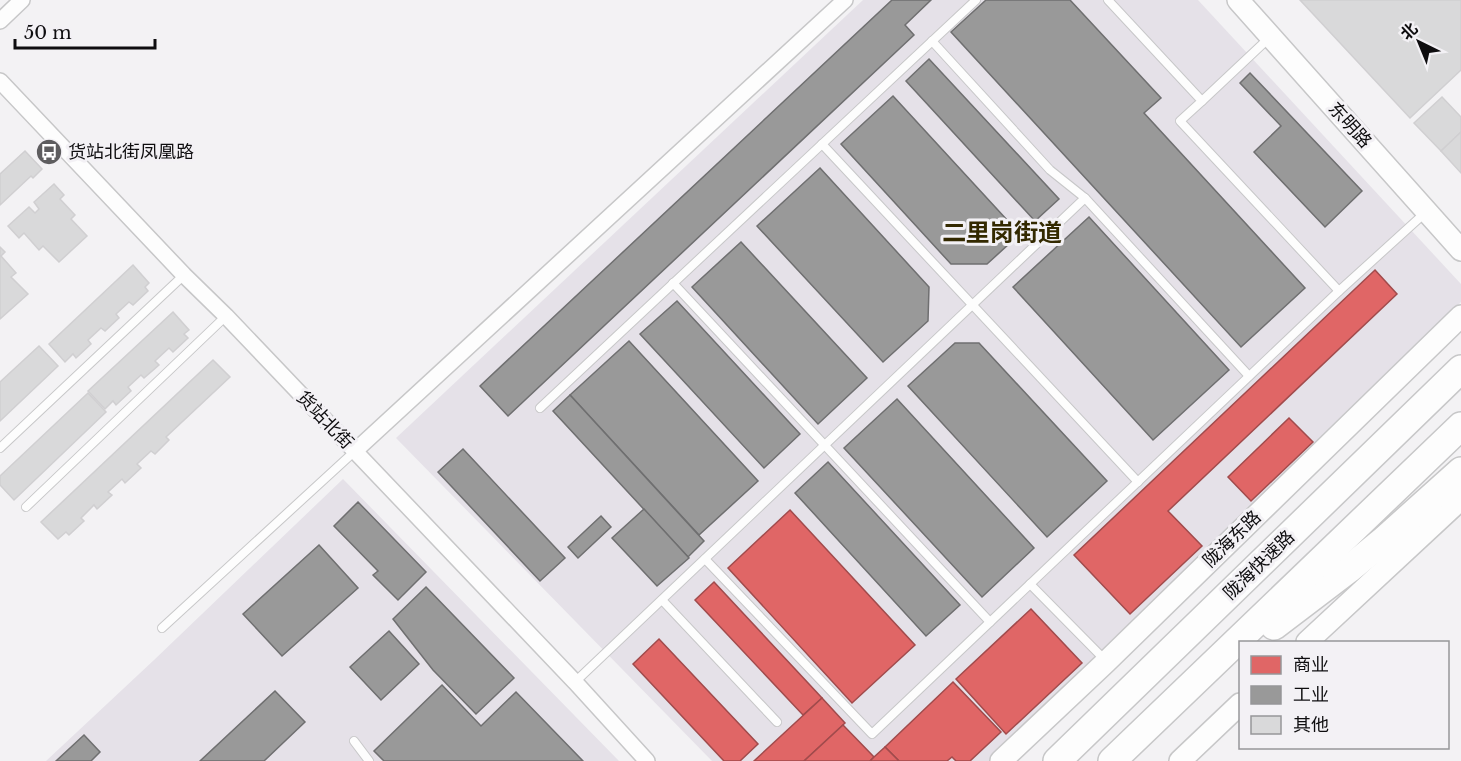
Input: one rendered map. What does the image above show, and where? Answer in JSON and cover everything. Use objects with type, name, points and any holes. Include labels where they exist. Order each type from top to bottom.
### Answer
[{"type":"highway","name":"陇海快速路","points":[[1057,761],[1461,369]]},
{"type":"highway","points":[[1112,761],[1461,426]]},
{"type":"highway","points":[[1253,641],[1349,569],[1461,471]]},
{"type":"highway","points":[[1179,697],[1239,652]]},
{"type":"street","points":[[0,21],[22,0]]},
{"type":"street","points":[[355,451],[845,0]]},
{"type":"street","name":"东明路","points":[[1238,0],[1461,250]]},
{"type":"street","name":"货站北街","points":[[0,81],[575,682],[647,761]]},
{"type":"street","name":"陇海东路","points":[[1001,761],[1107,662],[1461,316]]},
{"type":"street","points":[[1308,641],[1461,499]]},
{"type":"street","points":[[1180,761],[1239,705]]},
{"type":"lane","points":[[540,408],[975,0]]},
{"type":"lane","points":[[1108,0],[1202,101]]},
{"type":"lane","points":[[1271,36],[1180,122],[1339,291]]},
{"type":"lane","points":[[932,41],[1050,170],[1085,198],[1249,376]]},
{"type":"lane","points":[[822,144],[1138,482]]},
{"type":"lane","points":[[575,682],[1085,198]]},
{"type":"lane","points":[[705,559],[872,734],[1339,291],[1427,211]]},
{"type":"lane","points":[[0,448],[184,275]]},
{"type":"lane","points":[[673,284],[990,622]]},
{"type":"lane","points":[[26,507],[226,316]]},
{"type":"lane","points":[[162,628],[355,451]]},
{"type":"lane","points":[[1030,584],[1107,662]]},
{"type":"lane","points":[[662,600],[777,722]]},
{"type":"lane","points":[[354,741],[369,761]]},
{"type":"shaded area","points":[[863,0],[1198,0],[1461,284],[1461,302],[991,761],[712,761],[396,438]]},
{"type":"shaded area","points":[[343,479],[619,761],[46,761],[154,660]]},
{"type":"building: 商业","points":[[1375,270],[1397,294],[1168,511],[1202,546],[1130,614],[1074,555]]},
{"type":"building: 商业","points":[[1289,418],[1313,442],[1251,501],[1228,477]]},
{"type":"building: 商业","points":[[790,510],[915,645],[852,703],[728,568]]},
{"type":"building: 商业","points":[[714,582],[822,698],[803,715],[695,600]]},
{"type":"building: 商业","points":[[1031,609],[1082,663],[1006,734],[956,679]]},
{"type":"building: 商业","points":[[659,639],[758,744],[740,761],[724,761],[633,664]]},
{"type":"building: 商业","points":[[953,682],[1001,732],[970,761],[956,761],[952,757],[947,761],[899,761],[885,747]]},
{"type":"building: 商业","points":[[822,698],[845,723],[804,761],[754,761]]},
{"type":"building: 商业","points":[[843,725],[874,757],[870,761],[804,761]]},
{"type":"building: 商业","points":[[885,747],[899,761],[870,761],[874,757]]},
{"type":"building: 工业","points":[[892,0],[931,0],[905,25],[914,35],[508,416],[480,386]]},
{"type":"building: 工业","points":[[986,0],[1070,0],[1161,98],[1144,113],[1305,288],[1241,347],[951,32]]},
{"type":"building: 工业","points":[[929,59],[1059,199],[1035,221],[906,81]]},
{"type":"building: 工业","points":[[1250,73],[1362,191],[1325,227],[1254,152],[1281,126],[1240,83]]},
{"type":"building: 工业","points":[[893,96],[1020,234],[987,264],[951,264],[841,144]]},
{"type":"building: 工业","points":[[820,168],[929,287],[928,321],[883,362],[757,226]]},
{"type":"building: 工业","points":[[1089,217],[1229,370],[1153,440],[1013,287]]},
{"type":"building: 工业","points":[[741,242],[867,378],[818,424],[692,287]]},
{"type":"building: 工业","points":[[677,301],[800,434],[764,468],[640,334]]},
{"type":"building: 工业","points":[[629,341],[758,481],[699,535],[570,395]]},
{"type":"building: 工业","points":[[955,343],[979,343],[1107,481],[1047,537],[908,386]]},
{"type":"building: 工业","points":[[570,395],[704,541],[688,557],[553,411]]},
{"type":"building: 工业","points":[[897,399],[1034,548],[982,597],[844,448]]},
{"type":"building: 工业","points":[[463,449],[565,558],[540,581],[438,472]]},
{"type":"building: 工业","points":[[828,462],[960,605],[926,636],[795,493]]},
{"type":"building: 工业","points":[[358,502],[426,572],[398,600],[373,575],[378,571],[334,526]]},
{"type":"building: 工业","points":[[644,509],[689,558],[657,586],[612,538]]},
{"type":"building: 工业","points":[[601,516],[611,527],[578,558],[568,547]]},
{"type":"building: 工业","points":[[319,545],[358,588],[282,656],[243,614]]},
{"type":"building: 工业","points":[[426,587],[514,678],[476,714],[433,670],[393,619]]},
{"type":"building: 工业","points":[[389,631],[419,664],[381,700],[350,667]]},
{"type":"building: 工业","points":[[442,685],[481,726],[516,692],[583,761],[384,761],[374,751]]},
{"type":"building: 工业","points":[[275,691],[305,722],[264,761],[200,761]]},
{"type":"building: 工业","points":[[84,735],[100,752],[91,761],[56,761]]},
{"type":"building: 其他","points":[[1300,0],[1461,0],[1461,70],[1410,118]]},
{"type":"building: 其他","points":[[1442,97],[1461,117],[1461,132],[1441,151],[1414,123]]},
{"type":"building: 其他","points":[[1461,132],[1461,173],[1441,151]]},
{"type":"building: 其他","points":[[25,151],[42,169],[33,178],[31,176],[0,205],[0,174]]},
{"type":"building: 其他","points":[[54,184],[64,195],[60,199],[75,215],[71,219],[87,236],[59,262],[43,246],[39,250],[24,233],[19,238],[8,226],[29,207],[35,213],[39,209],[34,202]]},
{"type":"building: 其他","points":[[0,247],[5,252],[1,256],[16,273],[11,277],[28,294],[0,319]]},
{"type":"building: 其他","points":[[133,265],[149,283],[145,287],[148,291],[133,305],[129,302],[116,314],[119,318],[105,331],[101,328],[88,340],[91,344],[76,358],[73,354],[65,362],[49,344]]},
{"type":"building: 其他","points":[[173,312],[189,330],[184,334],[188,338],[173,352],[169,348],[155,361],[159,365],[144,378],[141,375],[128,387],[131,391],[116,405],[113,401],[105,409],[88,391]]},
{"type":"building: 其他","points":[[39,346],[58,366],[0,421],[0,382]]},
{"type":"building: 其他","points":[[213,360],[230,377],[166,437],[169,440],[155,454],[151,451],[137,464],[141,468],[125,483],[122,479],[108,492],[112,495],[97,509],[94,505],[81,518],[84,521],[69,535],[66,532],[58,539],[41,522]]},
{"type":"building: 其他","points":[[88,393],[106,412],[14,500],[0,485],[0,476]]},
{"type":"place","name":"货站北街凤凰路","points":[[49,152]]},
{"type":"district","name":"二里岗街道","points":[[1002,233]]}]
